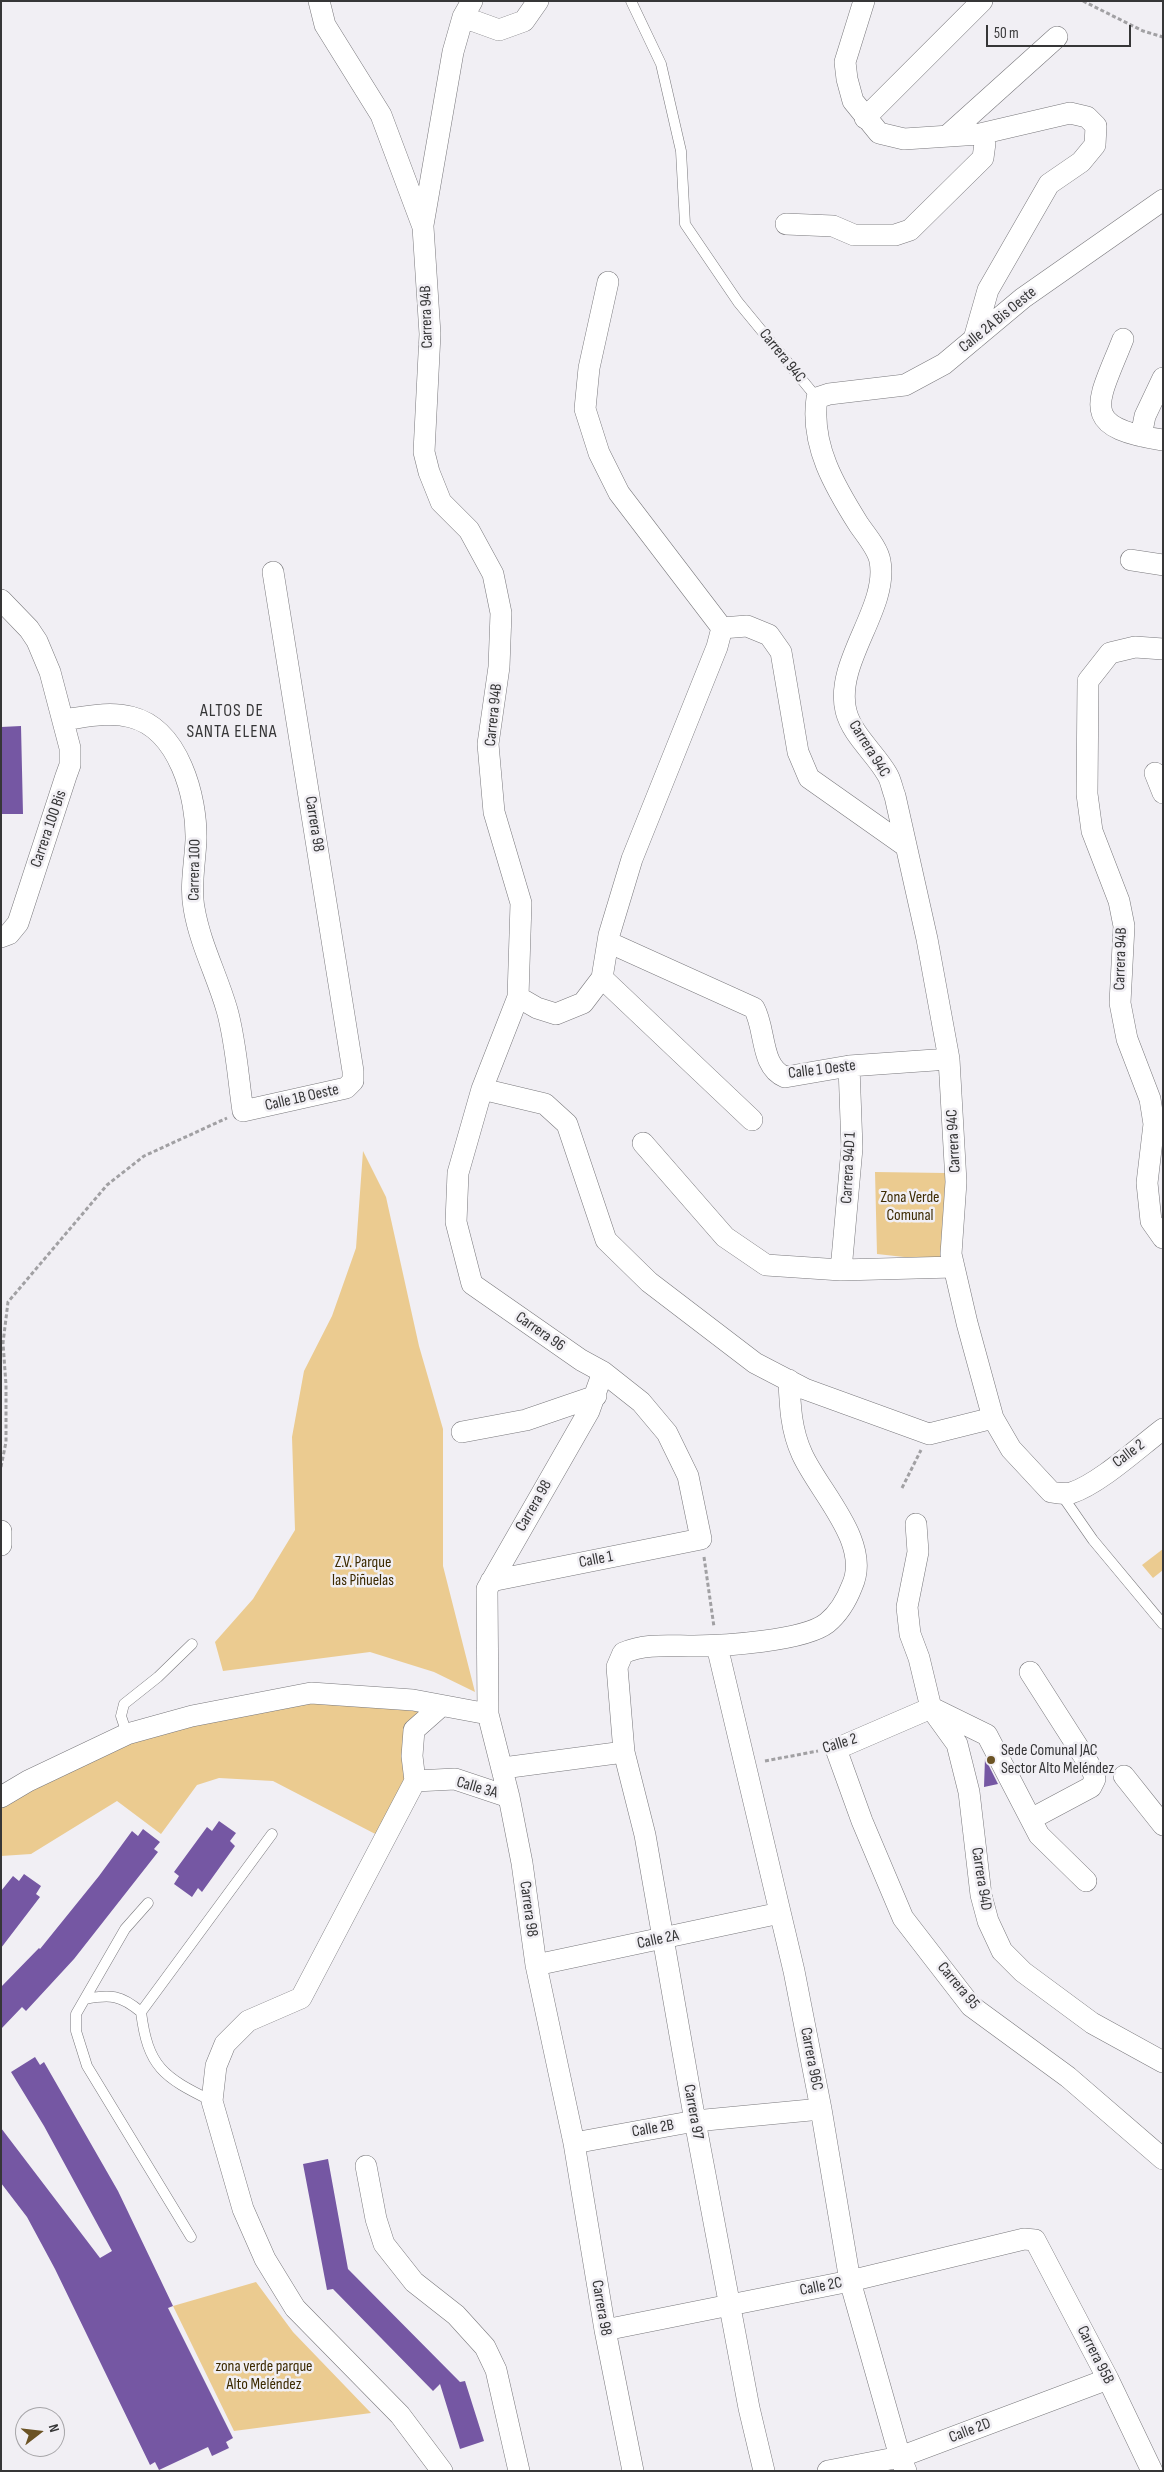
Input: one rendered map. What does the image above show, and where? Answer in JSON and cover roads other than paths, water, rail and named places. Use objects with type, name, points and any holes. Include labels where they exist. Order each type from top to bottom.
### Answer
[{"type":"street","name":"Carrera 94B","points":[[319,1],[326,25],[381,115],[423,227],[430,334],[424,452],[429,472],[441,502],[469,530],[493,574],[501,613],[499,667],[488,744],[494,812],[521,903],[518,997]]},
{"type":"street","points":[[423,227],[453,52],[468,9],[499,30],[524,21],[538,1]]},
{"type":"street","points":[[864,1],[845,62],[853,101],[879,134],[904,140],[980,134],[1070,113],[1087,117],[1096,126],[1094,145],[1081,162],[1049,184],[988,290],[974,339]]},
{"type":"street","points":[[865,118],[982,1]]},
{"type":"street","points":[[947,136],[1057,37]]},
{"type":"street","points":[[786,224],[834,226],[854,235],[895,234],[910,230],[983,158],[985,143],[980,134]]},
{"type":"street","name":"Calle 2A Bis Oeste","points":[[817,398],[829,394],[906,386],[944,364],[1023,298],[1163,200]]},
{"type":"street","points":[[608,282],[589,368],[585,409],[599,453],[619,493],[722,628]]},
{"type":"street","points":[[1123,339],[1102,395],[1100,409],[1105,421],[1124,432],[1163,440]]},
{"type":"street","points":[[1141,436],[1145,416],[1163,378]]},
{"type":"street","name":"Carrera 94C","points":[[817,398],[814,414],[821,453],[839,493],[880,560],[881,583],[843,686],[846,711],[854,729],[888,775],[895,796],[904,845],[927,939],[949,1059],[956,1182],[951,1254],[993,1418],[1011,1449],[1051,1492],[1065,1493]]},
{"type":"street","points":[[1131,560],[1163,565]]},
{"type":"street","name":"Carrera 98","points":[[273,572],[354,1076]]},
{"type":"street","name":"Carrera 100 Bis","points":[[1,600],[19,617],[37,642],[50,672],[69,740],[70,765],[18,923],[5,936]]},
{"type":"street","points":[[722,628],[748,626],[769,635],[780,652],[798,752],[809,778],[904,845]]},
{"type":"street","points":[[518,997],[538,1008],[556,1014],[583,1003],[602,978],[608,942],[632,859],[717,647],[722,628]]},
{"type":"street","name":"Carrera 94B","points":[[1163,649],[1135,647],[1110,653],[1088,681],[1087,794],[1092,831],[1119,901],[1124,926],[1120,1003],[1127,1039],[1150,1099],[1154,1124],[1147,1183],[1151,1221],[1163,1238]]},
{"type":"street","name":"Carrera 100","points":[[63,720],[100,715],[133,717],[157,732],[171,747],[180,764],[190,796],[195,824],[192,886],[194,907],[202,941],[229,1017],[243,1111]]},
{"type":"street","points":[[1155,773],[1163,793]]},
{"type":"street","name":"Calle 1 Oeste","points":[[608,942],[754,1008],[760,1020],[770,1066],[777,1074],[785,1076],[849,1066],[949,1059]]},
{"type":"street","points":[[602,978],[752,1120]]},
{"type":"street","name":"Carrera 96","points":[[518,997],[482,1088],[458,1173],[456,1222],[472,1284],[581,1360],[603,1372],[641,1402],[667,1432],[688,1476],[701,1539]]},
{"type":"street","name":"Carrera 94D 1","points":[[841,1270],[852,1148],[849,1066]]},
{"type":"street","name":"Calle 1B Oeste","points":[[243,1111],[341,1091],[350,1085],[354,1076]]},
{"type":"street","points":[[482,1088],[545,1104],[567,1124],[606,1240],[656,1288],[755,1363],[805,1389],[929,1434],[993,1418]]},
{"type":"street","points":[[643,1143],[725,1237],[766,1265],[841,1270],[954,1267]]},
{"type":"street","name":"Carrera 98","points":[[603,1372],[590,1411],[487,1589],[488,1714],[509,1797],[522,1863],[536,1964],[574,2144],[605,2330],[632,2471]]},
{"type":"street","name":"Carrera 97","points":[[764,2471],[749,2408],[731,2304],[695,2121],[645,1835],[624,1752],[617,1666],[623,1653],[640,1646],[717,1646],[802,1634],[826,1624],[846,1600],[858,1575],[856,1550],[846,1528],[802,1454],[790,1415],[789,1380]]},
{"type":"street","points":[[462,1432],[526,1420],[596,1396]]},
{"type":"street","name":"Calle 2","points":[[1065,1493],[1093,1482],[1163,1429]]},
{"type":"street","points":[[916,1524],[918,1552],[907,1607],[910,1634],[919,1658],[931,1708],[987,1735],[1040,1835],[1086,1881]]},
{"type":"street","points":[[1,1531],[1,1545]]},
{"type":"street","name":"Calle 1","points":[[491,1581],[701,1539]]},
{"type":"street","name":"Carrera 96C","points":[[717,1646],[744,1767],[780,1913],[821,2109],[850,2281],[903,2464]]},
{"type":"street","points":[[1030,1672],[1092,1769],[1095,1779],[1091,1787],[1031,1819]]},
{"type":"street","points":[[1,1797],[28,1780],[127,1734],[192,1716],[311,1692],[401,1699],[488,1714]]},
{"type":"street","points":[[401,1699],[414,1730],[412,1756],[415,1781],[301,1998],[248,2021],[225,2044],[216,2066],[212,2101],[243,2208],[265,2259],[295,2308],[400,2415],[433,2465]]},
{"type":"street","points":[[414,1730],[440,1707]]},
{"type":"street","name":"Calle 2","points":[[836,1749],[931,1708]]},
{"type":"street","name":"Carrera 94D","points":[[931,1708],[957,1744],[969,1792],[981,1895],[988,1921],[1002,1951],[1023,1972],[1092,2023],[1163,2062]]},
{"type":"street","name":"Carrera 95","points":[[836,1749],[862,1821],[903,1918],[971,2006],[1068,2077],[1163,2159]]},
{"type":"street","points":[[502,1768],[624,1752]]},
{"type":"street","points":[[1124,1776],[1163,1825]]},
{"type":"street","name":"Calle 3A","points":[[415,1781],[455,1779],[509,1797]]},
{"type":"street","name":"Calle 2A","points":[[536,1964],[663,1939],[780,1913]]},
{"type":"street","name":"Calle 2B","points":[[574,2144],[695,2121],[821,2109]]},
{"type":"street","points":[[366,2166],[376,2219],[384,2244],[414,2282],[456,2315],[485,2347],[496,2370],[519,2471]]},
{"type":"street","name":"Calle 2C","points":[[605,2330],[850,2281],[1024,2239],[1035,2240]]},
{"type":"street","name":"Carrera 95B","points":[[1035,2240],[1108,2379],[1152,2471]]},
{"type":"street","name":"Calle 2D","points":[[828,2471],[903,2464],[1108,2379]]},
{"type":"lane","name":"Carrera 94C","points":[[631,1],[661,64],[680,151],[686,224],[738,302],[817,398]]},
{"type":"lane","points":[[1065,1493],[1093,1540],[1163,1624]]},
{"type":"lane","points":[[127,1734],[121,1716],[124,1704],[158,1677],[192,1644]]},
{"type":"lane","points":[[141,2012],[272,1834]]},
{"type":"lane","points":[[148,1904],[125,1929],[76,2014],[76,2032],[87,2066],[191,2237]]},
{"type":"lane","points":[[85,1999],[117,1997],[128,2001],[141,2012],[145,2041],[151,2056],[174,2082],[212,2101]]},
{"type":"place","name":"Sede Comunal JAC Sector Alto Meléndez","points":[[991,1760]]},
{"type":"district","name":"ALTOS DE SANTA ELENA","points":[[232,721]]},
{"type":"park label","name":"Zona Verde Comunal","points":[[910,1207]]},
{"type":"park label","name":"Z.V. Parque las Piñuelas","points":[[363,1572]]},
{"type":"park label","name":"zona verde parque Alto Meléndez","points":[[264,2376]]}]
